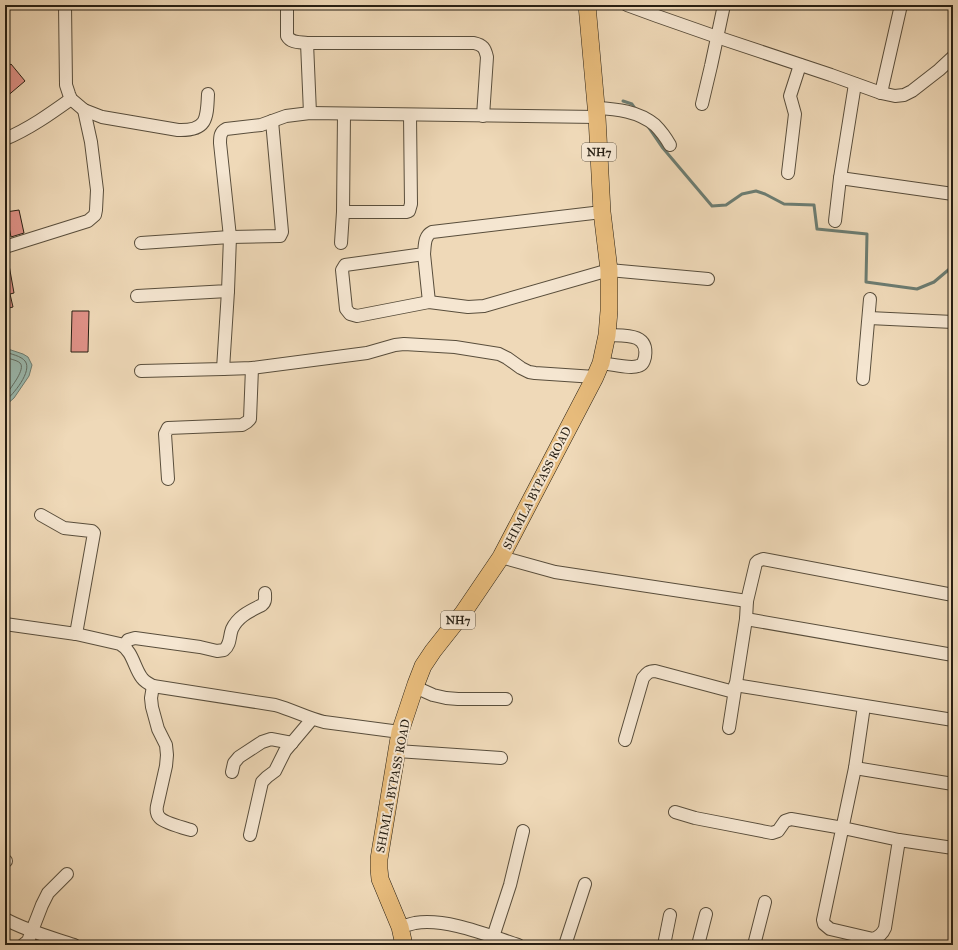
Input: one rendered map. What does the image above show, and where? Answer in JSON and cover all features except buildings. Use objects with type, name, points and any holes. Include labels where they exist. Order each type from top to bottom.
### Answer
[{"type":"highway","name":"SHIMLA BYPASS ROAD","points":[[404,945],[400,927],[380,879],[379,869],[383,831],[398,751],[400,732],[423,666],[463,613],[501,557],[598,370],[607,335],[609,270],[602,212],[588,5]]},
{"type":"street","points":[[65,5],[66,85],[71,99],[84,110],[102,117],[178,130],[190,130],[202,125],[205,120],[207,114],[208,94]]},
{"type":"street","points":[[287,5],[287,36],[294,42],[480,44],[486,52],[487,57],[483,116]]},
{"type":"street","points":[[627,5],[880,93],[895,96],[909,93],[939,70],[953,56]]},
{"type":"street","points":[[702,104],[724,5]]},
{"type":"street","points":[[880,93],[901,5]]},
{"type":"street","points":[[307,43],[310,113]]},
{"type":"street","points":[[788,173],[795,114],[790,96],[800,65]]},
{"type":"street","points":[[835,221],[840,178],[855,84]]},
{"type":"street","points":[[5,139],[36,123],[71,99]]},
{"type":"street","points":[[223,369],[230,237],[220,143],[220,134],[222,131],[261,125],[286,116],[310,113],[483,116],[596,113],[614,109],[632,113],[655,126],[661,131],[670,145]]},
{"type":"street","points":[[5,247],[88,221],[95,215],[97,190],[91,142],[84,110]]},
{"type":"street","points":[[341,243],[343,212],[344,114]]},
{"type":"street","points":[[343,212],[409,211],[410,115]]},
{"type":"street","points":[[141,243],[230,237],[278,236],[281,234],[272,121]]},
{"type":"street","points":[[840,178],[953,194]]},
{"type":"street","points":[[429,302],[424,254],[427,235],[432,232],[602,212]]},
{"type":"street","points":[[424,254],[346,265],[342,270],[346,309],[350,314],[357,316],[429,302],[468,307],[484,306],[609,270],[708,279]]},
{"type":"street","points":[[137,296],[228,291]]},
{"type":"street","points":[[863,379],[870,299]]},
{"type":"street","points":[[869,318],[953,322]]},
{"type":"street","points":[[141,371],[252,368],[367,353],[404,344],[455,347],[499,354],[521,368],[535,374],[633,367],[640,366],[642,364],[646,348],[644,343],[631,336],[607,335]]},
{"type":"street","points":[[168,479],[165,434],[168,428],[245,424],[250,419],[252,368]]},
{"type":"street","points":[[41,515],[64,528],[92,531],[94,533],[76,634]]},
{"type":"street","points":[[501,557],[555,572],[748,601]]},
{"type":"street","points":[[729,728],[748,601],[756,563],[758,561],[763,559],[953,595]]},
{"type":"street","points":[[124,646],[128,640],[135,638],[200,647],[217,651],[224,650],[228,645],[232,630],[237,621],[244,614],[264,604],[265,592]]},
{"type":"street","points":[[746,619],[953,655]]},
{"type":"street","points":[[5,624],[76,634],[124,646],[141,676],[153,686],[275,705],[288,708],[312,719],[324,722],[400,732]]},
{"type":"street","points":[[625,740],[643,678],[649,672],[655,671],[735,689],[864,706],[953,720]]},
{"type":"street","points":[[153,686],[151,698],[153,711],[158,729],[166,745],[167,755],[157,813],[163,820],[191,830]]},
{"type":"street","points":[[415,687],[433,695],[446,698],[506,699]]},
{"type":"street","points":[[864,706],[843,828],[823,920],[824,924],[830,929],[873,939],[880,936],[885,928],[899,840]]},
{"type":"street","points":[[250,835],[262,782],[275,771],[285,751],[312,719]]},
{"type":"street","points":[[232,772],[234,763],[239,757],[262,742],[274,739],[292,743]]},
{"type":"street","points":[[398,751],[501,758]]},
{"type":"street","points":[[854,768],[953,784]]},
{"type":"street","points":[[675,812],[695,818],[772,833],[778,832],[785,821],[791,819],[899,840],[953,848]]},
{"type":"street","points":[[493,937],[510,885],[523,831]]},
{"type":"street","points":[[23,945],[28,941],[48,892],[67,874]]},
{"type":"street","points":[[565,945],[585,884]]},
{"type":"street","points":[[754,945],[765,902]]},
{"type":"street","points":[[698,945],[706,914]]},
{"type":"street","points":[[664,945],[670,915]]},
{"type":"street","points":[[5,919],[32,931],[74,945]]},
{"type":"street","points":[[400,927],[415,923],[438,923],[460,927],[518,945]]},
{"type":"water","points":[[5,348],[28,357],[32,365],[29,376],[14,398],[5,406]]},
{"type":"waterway","points":[[623,101],[632,104],[637,111]]},
{"type":"waterway","points":[[647,125],[662,147],[712,206],[726,205],[742,194],[756,191],[784,204],[814,205],[817,229],[867,234],[866,282],[917,289],[934,282],[953,266]]}]
